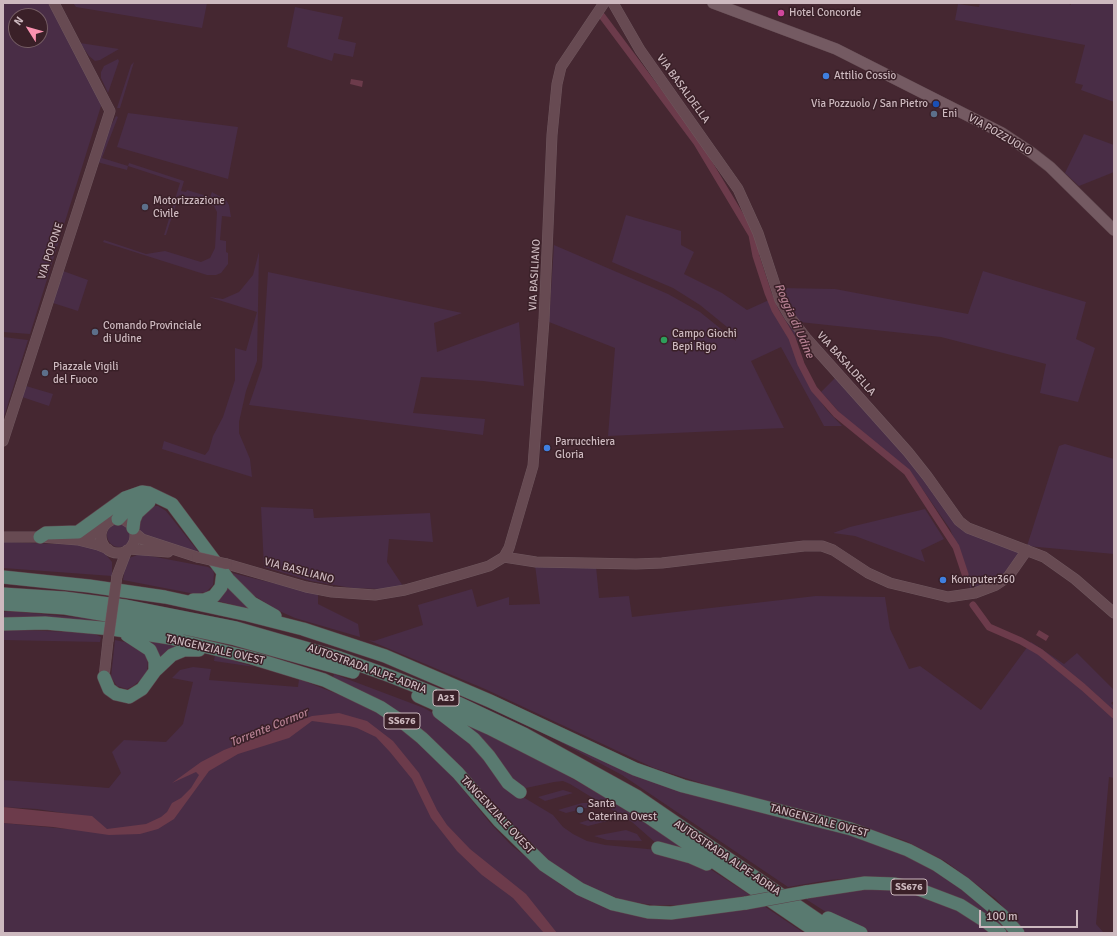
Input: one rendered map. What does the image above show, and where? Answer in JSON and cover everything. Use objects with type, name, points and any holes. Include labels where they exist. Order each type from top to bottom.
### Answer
[{"type":"highway","points":[[40,537],[46,533],[78,532],[133,494],[149,493],[162,498],[177,510],[225,568],[242,594],[261,609],[303,629]]},
{"type":"highway","points":[[118,519],[136,500],[141,497],[151,496],[162,498]]},
{"type":"highway","points":[[134,530],[134,520],[141,507],[146,503],[162,498]]},
{"type":"highway","points":[[164,597],[192,600],[210,598],[218,592],[221,587],[225,568]]},
{"type":"highway","name":"TANGENZIALE OVEST","points":[[3,577],[89,586],[164,597],[248,615],[303,629],[385,656],[445,681],[635,769],[698,790],[845,827],[908,850],[937,865],[965,884],[1002,915],[1018,933]]},
{"type":"highway","name":"AUTOSTRADA ALPE-ADRIA","points":[[3,594],[64,598],[183,616],[288,642],[390,676],[491,718],[580,763],[638,797],[837,933]]},
{"type":"highway","name":"AUTOSTRADA ALPE-ADRIA","points":[[3,604],[65,608],[228,637],[344,668],[415,695],[489,728],[577,773],[635,808],[818,933]]},
{"type":"highway","name":"TANGENZIALE OVEST","points":[[3,624],[44,623],[119,630],[170,638],[231,652],[324,680],[360,696],[401,720],[440,755],[544,865],[580,889],[613,904],[648,912],[671,913],[865,884],[895,884],[935,894],[960,905],[985,921],[1000,933]]},
{"type":"highway","points":[[119,630],[138,640],[150,650],[155,660],[155,671]]},
{"type":"highway","points":[[104,677],[113,691],[123,696],[129,696],[142,689],[155,671],[168,658],[184,650],[190,649],[218,653],[231,652]]},
{"type":"highway","points":[[415,695],[448,718],[474,739],[489,756],[508,783],[520,792]]},
{"type":"highway","points":[[658,848],[702,861],[741,887],[757,891]]},
{"type":"highway","points":[[753,876],[777,885],[831,921],[861,933]]},
{"type":"main road","name":"VIA POZZUOLO","points":[[713,3],[836,49],[1002,133],[1050,167],[1114,230]]},
{"type":"street","name":"VIA POPONE","points":[[3,441],[110,111],[54,3]]},
{"type":"street","name":"VIA BASILIANO","points":[[134,530],[142,539],[225,568],[332,592],[375,594],[405,590],[489,566],[504,557],[509,548],[533,466],[544,320],[552,135],[557,84],[561,68],[604,3]]},
{"type":"street","name":"VIA BASALDELLA","points":[[613,3],[640,50],[738,189],[758,233],[780,300],[806,339],[894,435],[927,476],[959,521],[968,528],[1044,557],[1066,571],[1114,613]]},
{"type":"street","points":[[78,540],[90,536],[103,528],[109,522],[118,519],[127,521],[134,530],[134,542],[128,550],[117,574],[104,677]]},
{"type":"street","points":[[103,528],[102,539],[111,550],[117,574]]},
{"type":"street","points":[[3,537],[40,537],[78,540],[120,553],[128,550]]},
{"type":"street","points":[[504,557],[536,562],[642,564],[822,546],[833,550],[868,573],[890,583],[948,597],[975,593],[996,585],[1008,576],[1027,550]]},
{"type":"street","name":"VIA BASILIANO","points":[[128,550],[192,556]]},
{"type":"shaded area","points":[[4,3],[48,3],[98,96],[101,106],[30,334],[3,332]]},
{"type":"shaded area","points":[[73,3],[207,3],[202,28],[76,7]]},
{"type":"shaded area","points":[[980,3],[1067,3],[1071,5],[1071,3],[1114,3],[1114,102],[1081,90],[1083,85],[1075,83],[1085,45],[955,20],[958,4],[979,7]]},
{"type":"shaded area","points":[[295,7],[343,17],[338,39],[356,43],[353,57],[334,53],[332,61],[287,47]]},
{"type":"shaded area","points":[[80,43],[119,49],[100,60],[95,61],[89,56]]},
{"type":"shaded area","points":[[118,59],[119,61],[108,93],[101,78],[101,72],[104,66]]},
{"type":"shaded area","points":[[134,62],[120,108],[117,108],[131,65]]},
{"type":"shaded area","points":[[351,79],[363,81],[362,87],[350,84]]},
{"type":"shaded area","points":[[128,113],[238,127],[228,179],[117,147]]},
{"type":"shaded area","points":[[116,116],[118,117],[102,158],[128,166],[127,170],[97,162],[109,129]]},
{"type":"shaded area","points":[[1084,134],[1114,145],[1114,172],[1079,186],[1065,173]]},
{"type":"shaded area","points":[[129,163],[184,181],[181,191],[186,192],[187,190],[210,197],[212,192],[226,200],[229,205],[231,217],[222,216],[220,240],[226,241],[228,264],[221,273],[216,275],[207,275],[103,242],[104,240],[146,254],[165,251],[201,262],[210,258],[215,248],[217,212],[214,206],[179,195],[166,235],[164,235],[180,183],[128,166]]},
{"type":"shaded area","name":"Campo Giochi Bepi Rigo","points":[[626,215],[681,231],[681,245],[694,252],[684,274],[722,293],[747,310],[769,300],[773,311],[791,340],[794,352],[810,386],[826,409],[842,426],[824,426],[781,347],[751,361],[784,428],[608,436],[615,348],[549,322],[554,245],[668,294],[700,312],[736,341],[732,331],[700,305],[673,288],[612,262]]},
{"type":"shaded area","points":[[259,252],[257,361],[246,391],[239,422],[239,433],[250,459],[252,477],[162,449],[164,441],[205,455],[209,450],[213,436],[223,417],[235,380],[235,348],[246,351],[257,312],[209,297],[223,299],[239,292],[253,275]]},
{"type":"shaded area","points":[[63,271],[88,280],[78,311],[53,303]]},
{"type":"shaded area","points":[[983,271],[1086,302],[1076,339],[1095,348],[1078,402],[1040,393],[1046,364],[941,337],[799,322],[780,288],[835,289],[968,314]]},
{"type":"shaded area","points":[[268,272],[462,313],[434,323],[437,352],[519,322],[524,386],[483,381],[421,377],[413,413],[485,419],[483,435],[249,405],[262,367]]},
{"type":"shaded area","points":[[775,297],[806,344],[801,346],[772,298]]},
{"type":"shaded area","points":[[3,337],[28,340],[3,420]]},
{"type":"shaded area","points":[[836,377],[918,469],[948,513],[1020,552],[1001,577],[981,586],[970,588],[967,571],[950,529],[916,480],[902,464],[849,423],[821,392]]},
{"type":"shaded area","points":[[26,386],[53,394],[49,406],[22,397]]},
{"type":"shaded area","points":[[1065,444],[1114,459],[1114,554],[1027,546],[1059,446]]},
{"type":"shaded area","points":[[153,506],[158,506],[166,511],[201,555],[146,537],[140,531],[140,518]]},
{"type":"shaded area","points":[[261,507],[313,509],[314,518],[430,513],[433,542],[389,539],[387,562],[403,586],[380,589],[352,588],[311,581],[264,567]]},
{"type":"shaded area","points":[[925,509],[944,539],[921,550],[925,562],[855,536],[833,533],[850,527]]},
{"type":"shaded area","points":[[119,523],[128,526],[131,535],[128,544],[119,547],[110,544],[107,535],[110,526]]},
{"type":"shaded area","points":[[3,542],[84,545],[103,551],[112,562],[112,576],[3,568]]},
{"type":"shaded area","points":[[140,554],[208,567],[213,570],[213,585],[206,592],[195,594],[123,580],[125,567],[129,558]]},
{"type":"shaded area","points":[[535,565],[596,566],[599,598],[629,596],[632,617],[816,596],[885,597],[890,629],[909,669],[920,666],[981,710],[1031,642],[1064,664],[1077,653],[1114,690],[1114,701],[1111,703],[1114,706],[1114,778],[1109,777],[1096,924],[1104,933],[1026,933],[996,899],[945,861],[906,841],[836,818],[726,791],[654,768],[485,689],[368,640],[374,641],[423,625],[418,605],[472,589],[477,607],[509,597],[509,605],[540,604]]},
{"type":"shaded area","points":[[228,572],[318,594],[318,604],[358,624],[360,637],[295,618],[277,610],[253,595]]},
{"type":"shaded area","points":[[226,581],[250,609],[214,600]]},
{"type":"shaded area","points":[[10,611],[105,620],[104,624],[3,619],[3,612]]},
{"type":"shaded area","points":[[3,626],[22,630],[93,633],[101,637],[100,642],[3,640]]},
{"type":"shaded area","points":[[1039,630],[1049,636],[1046,641],[1036,635]]},
{"type":"shaded area","points":[[147,639],[177,646],[159,660],[153,645]]},
{"type":"shaded area","points":[[115,640],[130,643],[145,654],[148,660],[147,671],[143,678],[127,689],[117,686],[111,677]]},
{"type":"shaded area","points":[[215,655],[255,667],[214,661]]},
{"type":"shaded area","points":[[193,667],[211,669],[209,680],[298,687],[299,679],[368,706],[406,732],[446,769],[491,824],[511,845],[561,885],[587,899],[612,908],[761,904],[804,933],[3,933],[3,823],[68,829],[82,816],[37,809],[3,807],[3,780],[109,788],[121,773],[112,752],[124,740],[166,742],[183,724],[193,682],[172,678],[180,670]]},
{"type":"shaded area","points":[[334,674],[424,708],[454,725],[513,791],[553,815],[563,827],[573,834],[587,841],[605,845],[658,850],[707,867],[750,895],[685,905],[653,905],[626,901],[589,888],[556,867],[526,842],[385,705],[366,693],[333,677]]},
{"type":"shaded area","points":[[339,713],[367,721],[393,741],[419,773],[437,810],[447,825],[470,849],[526,894],[557,933],[544,933],[513,898],[482,875],[457,851],[431,818],[412,779],[390,752],[376,737],[349,726],[312,721],[289,738],[238,754],[209,771],[174,819],[158,829],[140,834],[109,835],[53,827],[3,823],[3,807],[92,816],[107,829],[146,824],[161,817],[167,812],[172,803],[181,798],[191,788],[199,775],[196,772],[172,783],[201,762],[224,750],[312,716]]},
{"type":"shaded area","points":[[515,718],[623,766],[857,834],[934,868],[978,900],[1012,933],[1006,933],[986,916],[865,877],[829,880],[788,887],[622,775]]},
{"type":"shaded area","points":[[472,726],[554,768],[610,800],[685,849],[657,844],[632,822],[563,781],[526,788],[517,785],[470,730]]},
{"type":"shaded area","points":[[563,790],[573,793],[545,801],[538,797]]},
{"type":"shaded area","points":[[582,803],[589,803],[594,806],[566,813],[558,810]]},
{"type":"shaded area","points":[[605,815],[615,819],[588,826],[579,823]]},
{"type":"shaded area","points":[[626,830],[637,834],[642,841],[607,840],[594,836]]},
{"type":"shaded area","points":[[889,886],[944,901],[995,933],[871,933],[826,912],[801,896]]},
{"type":"waterway","name":"Roggia di Udine","points":[[602,16],[697,143],[752,235],[756,256],[768,293],[775,310],[792,338],[801,364],[814,389],[836,414],[907,472],[956,547],[965,574]]},
{"type":"waterway","name":"Roggia di Udine","points":[[973,605],[989,627],[1021,641],[1040,652],[1083,687],[1114,715]]},
{"type":"place","name":"Hotel Concorde","points":[[781,13]]},
{"type":"place","name":"Attilio Cossio","points":[[826,76]]},
{"type":"place","name":"Via Pozzuolo / San Pietro","points":[[936,104]]},
{"type":"place","name":"Eni","points":[[934,114]]},
{"type":"place","name":"Motorizzazione Civile","points":[[145,207]]},
{"type":"place","name":"Comando Provinciale di Udine","points":[[95,332]]},
{"type":"place","name":"Campo Giochi Bepi Rigo","points":[[664,340]]},
{"type":"place","name":"Piazzale Vigili del Fuoco","points":[[45,373]]},
{"type":"place","name":"Parrucchiera Gloria","points":[[547,448]]},
{"type":"place","name":"Komputer360","points":[[943,580]]},
{"type":"place","name":"Santa Caterina Ovest","points":[[580,810]]},
{"type":"water label","name":"Torrente Cormor","points":[[269,728]]}]
